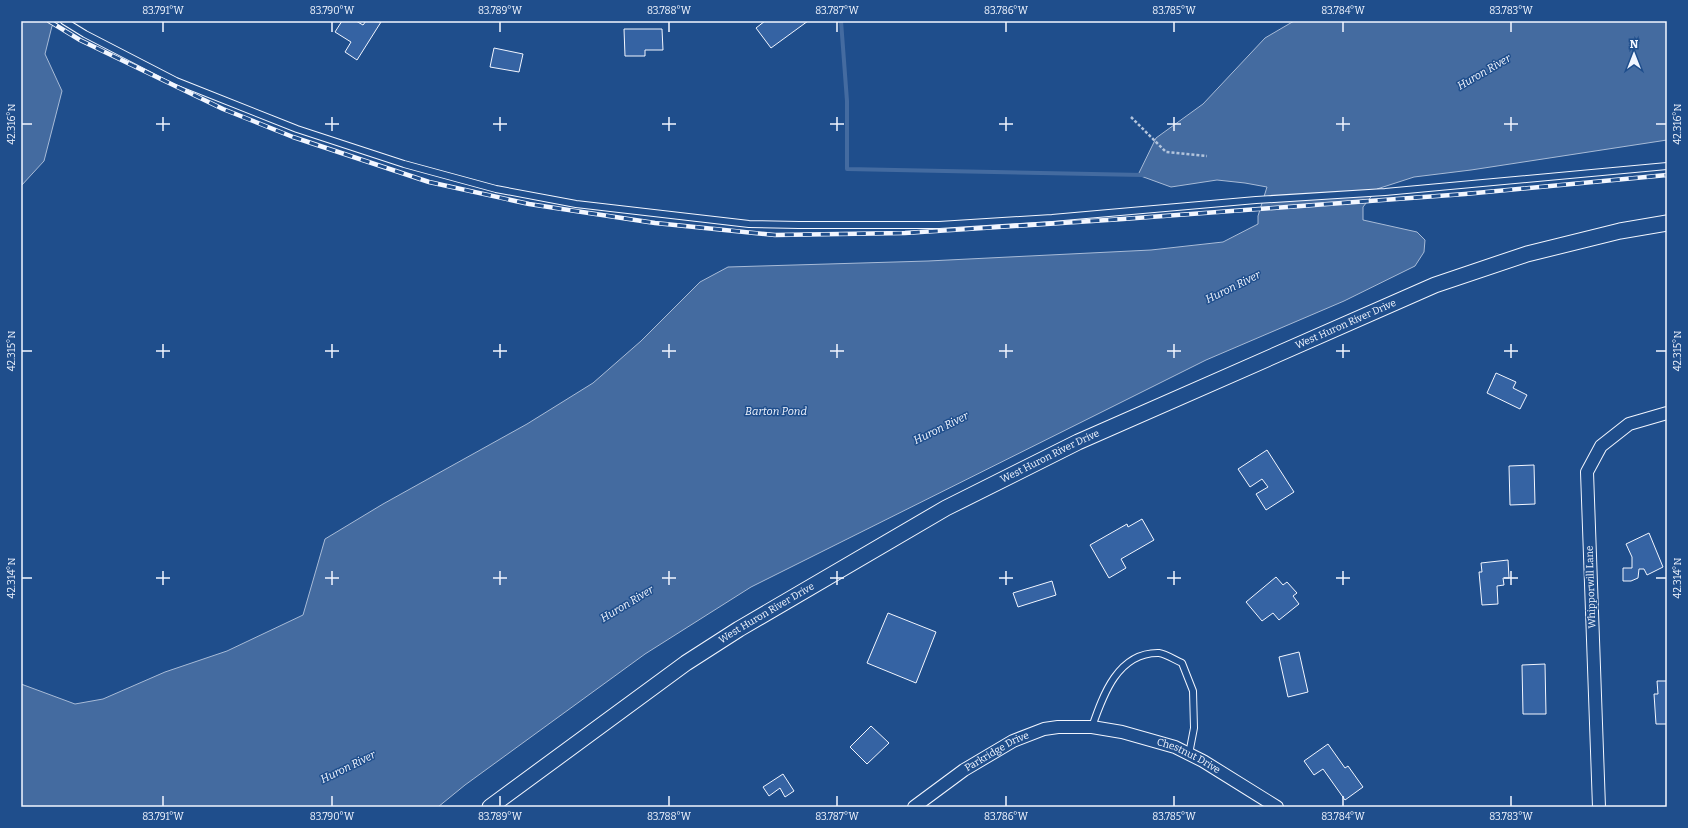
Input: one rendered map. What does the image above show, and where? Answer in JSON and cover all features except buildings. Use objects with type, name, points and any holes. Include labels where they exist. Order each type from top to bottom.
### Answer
[{"type":"street","name":"West Huron River Drive","points":[[490,807],[693,659],[739,629],[953,504],[1078,442],[1435,285],[1527,254],[1620,231],[1667,223]]},
{"type":"street","name":"Whipporwill Lane","points":[[1599,807],[1587,472],[1601,446],[1629,424],[1667,413]]},
{"type":"street","name":"Chestnut Drive","points":[[1092,726],[1122,732],[1175,747],[1203,761],[1277,807]]},
{"type":"street","name":"Parkridge Drive","points":[[914,807],[964,770],[1012,742],[1044,730],[1058,727],[1092,726]]},
{"type":"lane","points":[[64,21],[85,34],[176,81],[297,129],[412,166],[496,189],[576,204],[749,224],[938,225],[1052,218],[1256,200],[1385,192],[1667,166]]},
{"type":"lane","points":[[1092,726],[1105,690],[1121,668],[1140,656],[1160,653],[1182,663],[1193,691],[1194,728],[1189,754]]},
{"type":"path","points":[[1131,117],[1166,152],[1207,156]]},
{"type":"water","points":[[21,21],[61,21],[52,26],[45,54],[62,91],[44,161],[21,186]]},
{"type":"water","name":"Barton Pond","points":[[1294,21],[1667,21],[1667,140],[1471,170],[1414,177],[1377,189],[1363,207],[1363,220],[1417,232],[1425,240],[1424,252],[1415,266],[1344,301],[1206,360],[751,587],[645,654],[465,785],[438,807],[21,807],[21,684],[75,704],[103,699],[165,672],[227,651],[303,615],[325,539],[383,504],[527,424],[593,383],[641,341],[700,282],[728,267],[928,261],[1151,250],[1223,242],[1258,224],[1258,216],[1267,187],[1217,180],[1171,187],[1138,175],[1156,138],[1203,104],[1265,38]]},
{"type":"waterway","points":[[841,21],[847,101],[847,169],[1143,175]]},
{"type":"railway","points":[[49,21],[80,40],[223,109],[293,137],[429,182],[529,204],[655,223],[775,235],[905,233],[1123,219],[1465,194],[1667,175]]},
{"type":"water label","name":"Huron River","points":[[1484,72]]},
{"type":"water label","name":"Huron River","points":[[1233,287]]},
{"type":"water label","name":"Huron River","points":[[941,428]]},
{"type":"water label","name":"Huron River","points":[[627,604]]},
{"type":"water label","name":"Huron River","points":[[348,767]]}]
